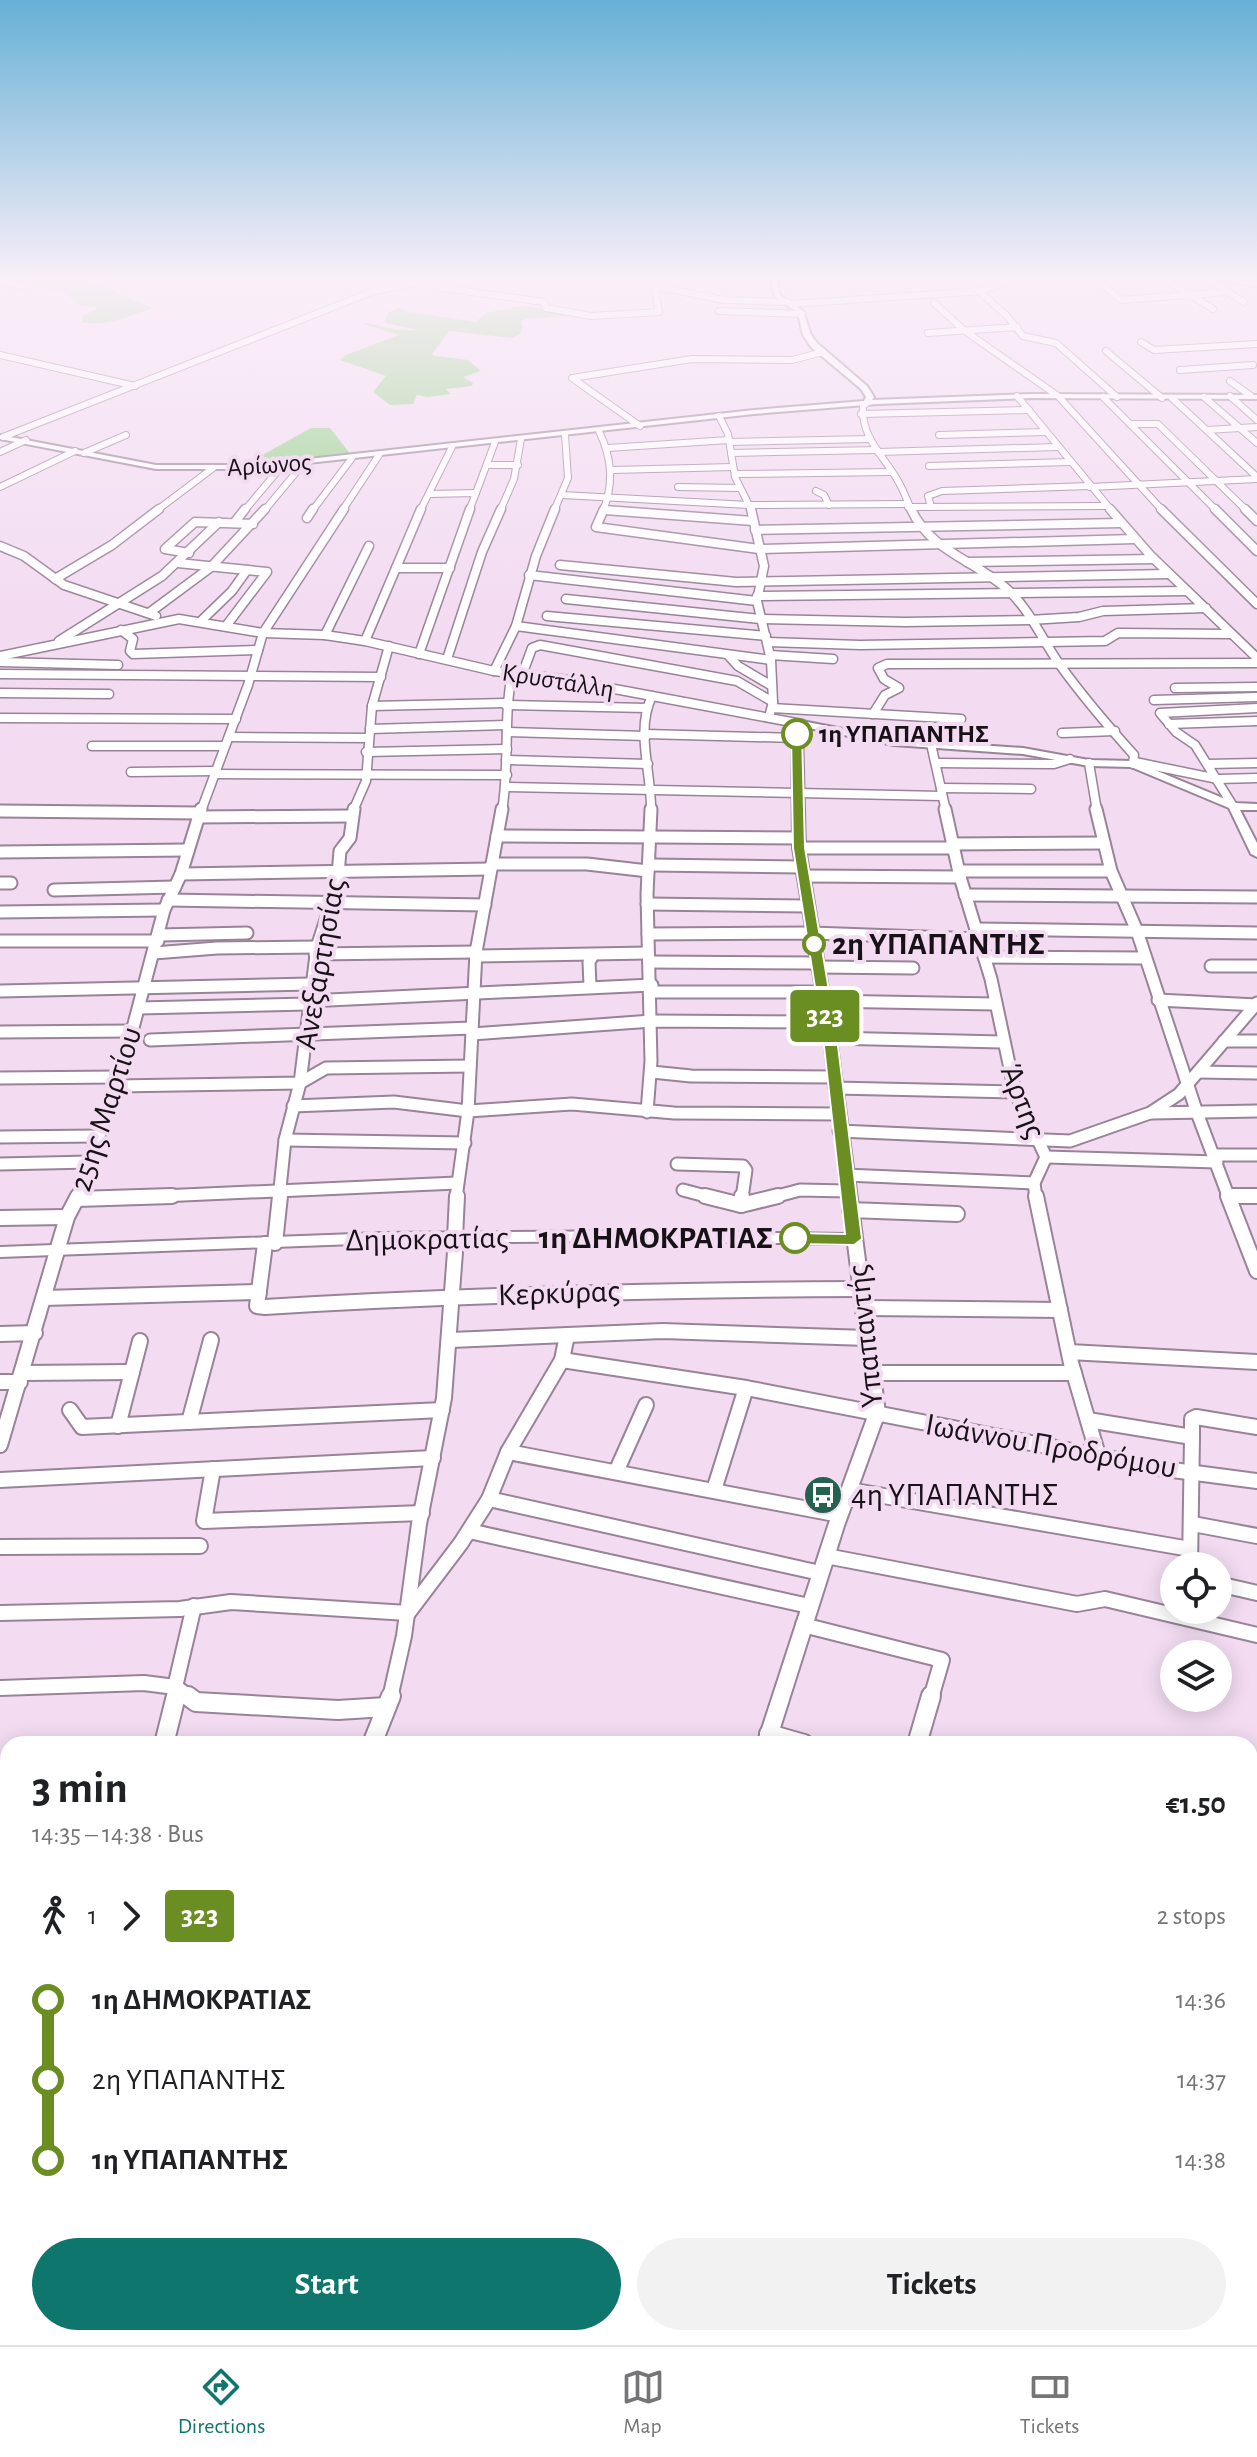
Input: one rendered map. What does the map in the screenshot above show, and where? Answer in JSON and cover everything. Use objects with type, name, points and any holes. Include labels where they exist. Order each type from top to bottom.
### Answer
[{"type":"street","points":[[2,437],[129,388]]},
{"type":"street","points":[[587,388],[640,426]]},
{"type":"street","points":[[864,388],[870,397],[861,414],[870,439],[892,472],[919,526],[936,543],[1013,594],[1060,664],[1134,755],[1134,763]]},
{"type":"street","points":[[1047,388],[1058,396],[1139,485],[1257,604]]},
{"type":"street","points":[[1107,388],[1117,397]]},
{"type":"street","points":[[1151,388],[1162,398]]},
{"type":"street","points":[[1017,396],[1135,539],[1257,660]]},
{"type":"street","name":"Αρίωνος","points":[[2,437],[160,468],[282,466],[719,416],[867,403],[1017,396],[1254,396]]},
{"type":"street","points":[[1230,396],[1257,420]]},
{"type":"street","points":[[1103,397],[1257,551]]},
{"type":"street","points":[[1204,397],[1257,443]]},
{"type":"street","points":[[1172,398],[1257,478]]},
{"type":"street","points":[[861,414],[1029,410]]},
{"type":"street","points":[[719,416],[730,441],[734,471],[749,505],[764,566],[757,599],[771,658],[771,709]]},
{"type":"street","points":[[1130,424],[1158,424],[1257,521]]},
{"type":"street","points":[[1207,430],[1257,427]]},
{"type":"street","points":[[599,431],[608,448],[613,470],[609,497],[596,527],[759,549],[1135,539]]},
{"type":"street","points":[[939,435],[1046,432]]},
{"type":"street","points":[[0,487],[126,435]]},
{"type":"street","points":[[494,671],[516,626],[529,575],[568,478],[565,435]]},
{"type":"street","points":[[447,659],[482,552],[518,465],[521,439]]},
{"type":"street","points":[[608,448],[730,441],[870,439]]},
{"type":"street","points":[[0,452],[26,440]]},
{"type":"street","points":[[419,654],[495,442]]},
{"type":"street","points":[[365,641],[452,447]]},
{"type":"street","points":[[731,453],[1057,447]]},
{"type":"street","name":"25ης Μαρτίου","points":[[1,1438],[22,1377],[67,1217],[77,1199],[118,1081],[166,905],[181,874],[263,633],[379,455]]},
{"type":"street","points":[[307,518],[352,458]]},
{"type":"street","points":[[929,466],[1070,462]]},
{"type":"street","points":[[149,613],[211,567],[253,524],[303,464]]},
{"type":"street","points":[[487,465],[518,465]]},
{"type":"street","points":[[234,523],[282,466]]},
{"type":"street","points":[[55,579],[112,545],[213,468]]},
{"type":"street","points":[[613,470],[892,472]]},
{"type":"street","points":[[931,507],[928,496],[942,491],[1257,478]]},
{"type":"street","points":[[678,487],[740,488]]},
{"type":"street","points":[[816,491],[824,495],[829,505]]},
{"type":"street","points":[[429,494],[476,493]]},
{"type":"street","points":[[562,495],[749,505],[1107,506]]},
{"type":"street","points":[[605,510],[754,526],[1121,523]]},
{"type":"street","points":[[189,553],[165,549],[195,522],[253,524]]},
{"type":"street","points":[[58,642],[162,576],[219,522]]},
{"type":"street","name":"Κρυστάλλη","points":[[0,546],[24,556],[55,579],[163,620],[201,621],[263,633],[325,635],[365,641],[517,675],[561,679],[652,696],[771,709],[802,724],[875,739],[1023,751],[1089,763],[1134,763]]},
{"type":"street","points":[[325,635],[369,546]]},
{"type":"street","points":[[967,562],[1154,559]]},
{"type":"street","points":[[178,563],[267,573],[226,626]]},
{"type":"street","points":[[560,565],[713,581],[1169,574]]},
{"type":"street","points":[[396,568],[450,568]]},
{"type":"street","points":[[201,621],[232,591],[247,570]]},
{"type":"street","points":[[529,575],[757,599],[1187,591]]},
{"type":"street","points":[[566,599],[760,619],[1030,620],[1077,617],[1104,611],[1206,608]]},
{"type":"street","points":[[547,616],[767,639],[1045,642],[1105,641],[1116,633],[1231,634]]},
{"type":"street","points":[[0,657],[163,620]]},
{"type":"street","points":[[516,626],[728,655],[833,659]]},
{"type":"street","points":[[121,630],[133,639],[130,651],[133,654],[258,650]]},
{"type":"street","points":[[375,1736],[386,1707],[408,1613],[422,1513],[442,1410],[451,1340],[457,1183],[468,1111],[476,954],[506,781],[506,704],[532,648],[540,645],[737,681],[771,709],[961,719]]},
{"type":"street","name":"Ανεξαρτησίας","points":[[258,1299],[279,1191],[285,1140],[300,1083],[303,1036],[316,951],[337,886],[340,851],[350,838],[352,816],[366,775],[372,706],[389,646]]},
{"type":"street","points":[[728,655],[738,666],[772,686]]},
{"type":"street","points":[[0,657],[118,665]]},
{"type":"street","points":[[873,714],[885,695],[899,688],[879,672],[880,666],[892,664],[1257,660]]},
{"type":"street","points":[[0,674],[381,677]]},
{"type":"street","points":[[1175,688],[1257,687]]},
{"type":"street","points":[[0,693],[109,694]]},
{"type":"street","points":[[39,693],[39,718]]},
{"type":"street","points":[[647,1112],[652,1072],[652,988],[647,904],[651,788],[646,735],[647,708],[652,696]]},
{"type":"street","points":[[1154,700],[1257,697]]},
{"type":"street","points":[[372,706],[506,704],[647,708]]},
{"type":"street","points":[[1257,708],[1160,713],[1195,744],[1218,779],[1257,854]]},
{"type":"street","points":[[0,718],[236,719]]},
{"type":"street","points":[[1169,724],[1257,721]]},
{"type":"street","name":"Υπαπαντής","points":[[768,1736],[823,1564],[877,1413],[839,1131],[830,1038],[799,843],[796,738],[802,724]]},
{"type":"street","points":[[92,746],[507,728],[796,738]]},
{"type":"street","points":[[1062,733],[1115,731]]},
{"type":"street","name":"Άρτης","points":[[931,744],[952,846],[984,957],[1015,1092],[1046,1157],[1034,1183],[1069,1352],[1098,1455]]},
{"type":"street","points":[[366,752],[507,754],[648,764]]},
{"type":"street","points":[[936,763],[1056,764],[1070,759]]},
{"type":"street","points":[[1089,763],[1111,871],[1137,931],[1143,958],[1196,1110],[1257,1270]]},
{"type":"street","points":[[1134,763],[1181,769],[1218,779],[1257,778]]},
{"type":"street","points":[[1134,763],[1233,806],[1257,807]]},
{"type":"street","points":[[1208,764],[1257,763]]},
{"type":"street","points":[[131,772],[366,775],[651,788],[671,792],[798,792],[870,796],[1031,789]]},
{"type":"street","points":[[0,811],[352,816]]},
{"type":"street","points":[[497,836],[952,846],[1104,843]]},
{"type":"street","points":[[0,852],[188,850]]},
{"type":"street","points":[[181,874],[587,864],[803,872],[959,874],[1111,871]]},
{"type":"street","points":[[54,890],[175,887]]},
{"type":"street","points":[[965,895],[1257,897]]},
{"type":"street","points":[[0,912],[248,899],[329,904],[485,905]]},
{"type":"street","points":[[647,904],[808,906]]},
{"type":"street","points":[[0,941],[247,933]]},
{"type":"street","points":[[648,934],[1257,933]]},
{"type":"street","points":[[154,953],[217,948],[593,955],[913,968]]},
{"type":"street","points":[[590,986],[589,962],[593,955]]},
{"type":"street","points":[[984,957],[1143,958]]},
{"type":"street","points":[[1211,966],[1257,966]]},
{"type":"street","points":[[0,991],[310,984]]},
{"type":"street","points":[[139,1008],[590,986],[995,1004]]},
{"type":"street","points":[[1158,1000],[1256,1004]]},
{"type":"street","points":[[1150,1113],[1189,1085],[1256,1004]]},
{"type":"street","points":[[150,1040],[472,1031],[652,1021],[826,1022]]},
{"type":"street","points":[[0,1032],[133,1031]]},
{"type":"street","points":[[830,1038],[1002,1042]]},
{"type":"street","points":[[1224,1041],[1257,1041]]},
{"type":"street","points":[[301,1069],[470,1066]]},
{"type":"street","points":[[0,1078],[300,1083],[326,1068]]},
{"type":"street","points":[[652,1072],[1015,1092]]},
{"type":"street","points":[[1198,1072],[1257,1073]]},
{"type":"street","points":[[293,1106],[394,1102],[468,1111],[572,1104],[647,1112],[838,1114]]},
{"type":"street","points":[[1046,1157],[1070,1141],[1150,1113],[1257,1111]]},
{"type":"street","points":[[839,1131],[1070,1141]]},
{"type":"street","points":[[0,1137],[98,1136]]},
{"type":"street","points":[[285,1140],[465,1143]]},
{"type":"street","points":[[1046,1157],[1216,1159],[1257,1155]]},
{"type":"street","points":[[0,1164],[90,1162]]},
{"type":"street","points":[[677,1164],[743,1166],[746,1170],[741,1205]]},
{"type":"street","points":[[845,1175],[1034,1183]]},
{"type":"street","points":[[77,1199],[457,1183]]},
{"type":"street","points":[[683,1190],[741,1205],[800,1190],[847,1191]]},
{"type":"street","points":[[1230,1196],[1257,1196]]},
{"type":"street","points":[[850,1210],[957,1214]]},
{"type":"street","points":[[0,1218],[67,1217]]},
{"type":"street","name":"Δημοκρατίας","points":[[0,1252],[270,1243],[455,1245],[650,1236],[854,1239]]},
{"type":"street","name":"Κερκύρας","points":[[44,1298],[258,1299],[345,1304],[451,1296],[650,1290],[861,1289]]},
{"type":"street","points":[[864,1308],[1060,1310]]},
{"type":"street","points":[[451,1340],[663,1331],[867,1338]]},
{"type":"street","points":[[0,1334],[35,1333]]},
{"type":"street","points":[[408,1613],[489,1499],[508,1452],[562,1360],[567,1335]]},
{"type":"street","points":[[189,1422],[211,1340]]},
{"type":"street","points":[[118,1426],[140,1341]]},
{"type":"street","points":[[1069,1352],[1257,1362]]},
{"type":"street","name":"Ιωάννου Προδρόμου","points":[[562,1360],[746,1388],[1098,1455],[1257,1481]]},
{"type":"street","points":[[0,1382],[22,1377],[132,1372]]},
{"type":"street","points":[[872,1373],[1074,1373]]},
{"type":"street","points":[[714,1490],[746,1388]]},
{"type":"street","points":[[616,1472],[646,1405]]},
{"type":"street","points":[[70,1410],[82,1427],[442,1410]]},
{"type":"street","points":[[849,1490],[1190,1549],[1194,1472],[1192,1419],[1196,1417],[1257,1427]]},
{"type":"street","points":[[1088,1420],[1192,1437]]},
{"type":"street","points":[[508,1452],[840,1515]]},
{"type":"street","points":[[0,1480],[433,1458]]},
{"type":"street","points":[[213,1469],[204,1521],[422,1513]]},
{"type":"street","points":[[489,1499],[823,1564],[1077,1604],[1105,1599],[1257,1635]]},
{"type":"street","points":[[1193,1524],[1257,1536]]},
{"type":"street","points":[[469,1531],[809,1606]]},
{"type":"street","points":[[0,1547],[200,1546]]},
{"type":"street","points":[[1232,1587],[1257,1593]]},
{"type":"street","points":[[0,1613],[231,1602],[408,1613]]},
{"type":"street","points":[[166,1736],[194,1606]]},
{"type":"street","points":[[803,1625],[942,1660],[919,1736]]},
{"type":"street","points":[[0,1688],[144,1683],[177,1688],[196,1702],[324,1710],[386,1707]]},
{"type":"green space","points":[[376,388],[451,388],[446,389],[451,394],[417,395],[413,404],[390,405],[373,392]]},
{"type":"green space","points":[[311,428],[330,428],[351,455],[243,466]]},
{"type":"bus line","name":"323","points":[[795,1238],[854,1239],[830,1038],[820,992],[799,848],[797,734]]},
{"type":"place","name":"1η ΥΠΑΠΑΝΤΗΣ","points":[[797,734]]},
{"type":"place","name":"2η ΥΠΑΠΑΝΤΗΣ","points":[[814,944]]},
{"type":"place","name":"1η ΔΗΜΟΚΡΑΤΙΑΣ","points":[[795,1238]]},
{"type":"place","name":"4η ΥΠΑΠΑΝΤΗΣ","points":[[823,1495]]}]
